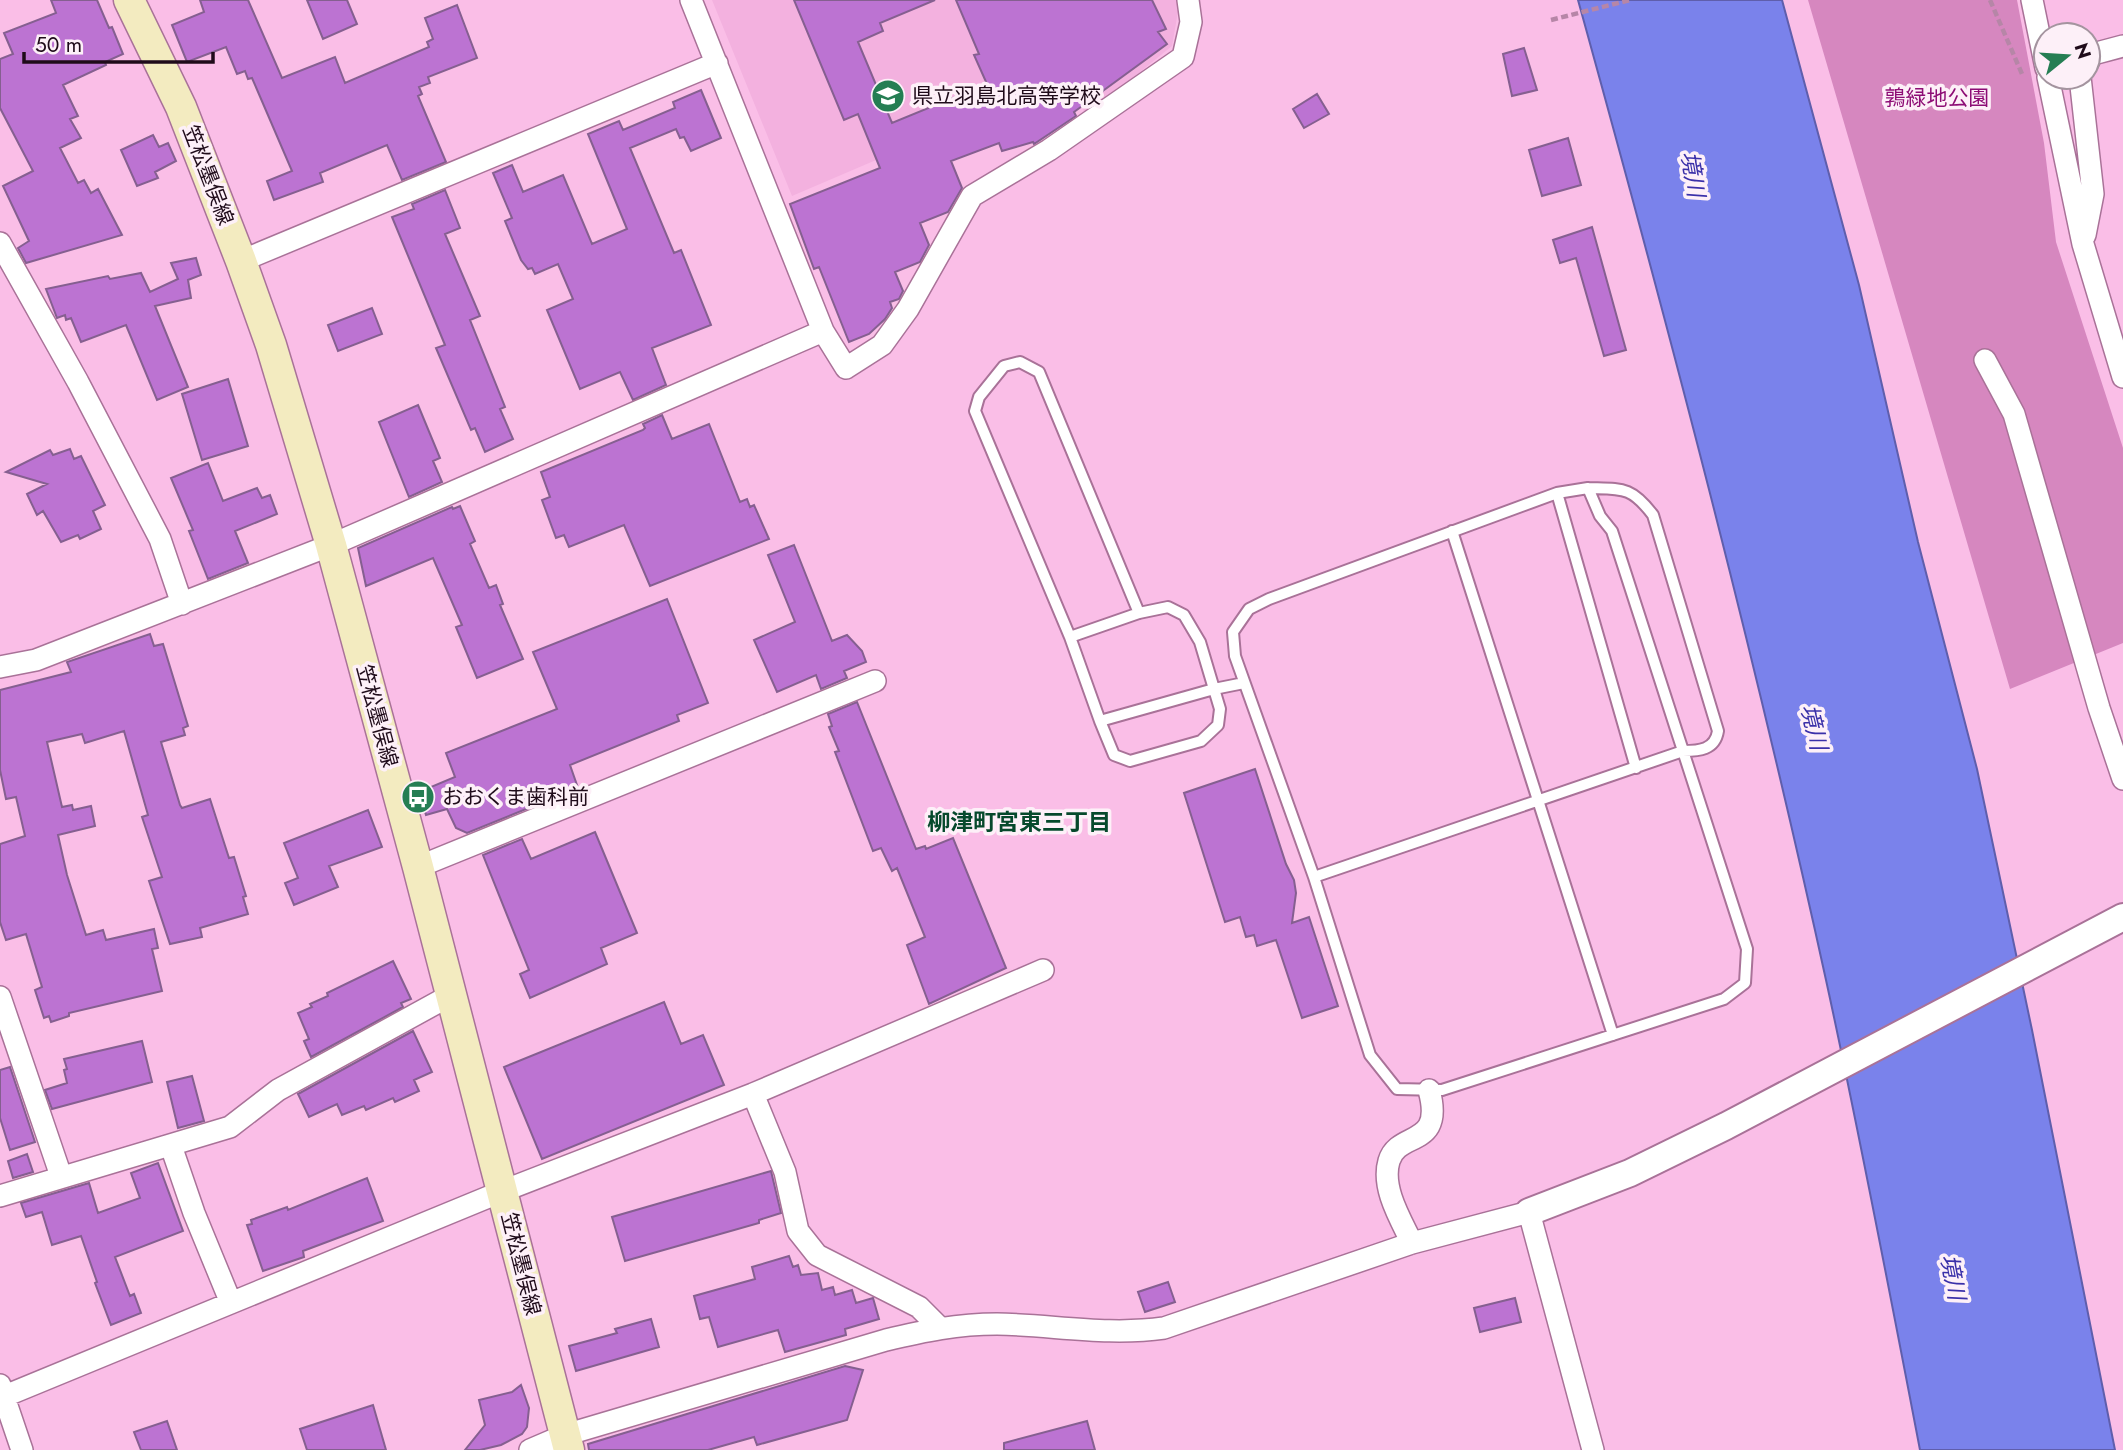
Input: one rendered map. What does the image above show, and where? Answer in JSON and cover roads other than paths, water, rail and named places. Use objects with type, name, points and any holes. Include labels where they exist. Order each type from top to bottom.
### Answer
[{"type":"main road","name":"笠松墨俣線","points":[[129,0],[181,107],[271,345],[331,545],[418,867],[567,1442]]},
{"type":"street","points":[[691,0],[822,331],[846,368],[882,345],[908,309],[972,195],[1049,150],[1183,58],[1191,22],[1188,0]]},
{"type":"street","points":[[2032,0],[2036,21]]},
{"type":"street","points":[[2102,51],[2123,46]]},
{"type":"street","points":[[241,261],[718,63]]},
{"type":"street","points":[[2051,91],[2083,243],[2123,377]]},
{"type":"street","points":[[2082,91],[2093,194],[2083,243]]},
{"type":"street","points":[[2,252],[78,382],[160,539],[182,604]]},
{"type":"street","points":[[0,667],[36,660],[331,545],[822,331]]},
{"type":"street","points":[[1985,360],[2014,414],[2099,708],[2123,779]]},
{"type":"street","points":[[418,867],[875,681]]},
{"type":"street","points":[[530,1450],[567,1442],[872,1344],[939,1327],[998,1324],[1079,1330],[1140,1331],[1164,1328],[1412,1243],[1529,1212],[1630,1173],[1816,1080],[2123,917]]},
{"type":"street","points":[[22,1450],[1,1393],[231,1303],[503,1191],[753,1094],[1043,970]]},
{"type":"street","points":[[0,1196],[230,1127],[278,1090],[451,995]]},
{"type":"street","points":[[0,997],[61,1176]]},
{"type":"street","points":[[1412,1243],[1392,1198],[1387,1170],[1392,1154],[1428,1128],[1434,1106],[1429,1090]]},
{"type":"street","points":[[753,1094],[785,1172],[799,1231],[817,1255],[919,1307],[939,1327]]},
{"type":"street","points":[[171,1146],[194,1213],[231,1303]]},
{"type":"street","points":[[1529,1212],[1593,1450]]},
{"type":"lane","points":[[1070,637],[1139,612],[1168,607],[1184,615],[1200,642],[1220,709],[1218,725],[1201,741],[1130,761],[1114,755],[1070,637],[975,411],[979,397],[1004,366],[1020,362],[1039,372],[1139,612]]},
{"type":"lane","points":[[1314,877],[1683,751],[1708,748],[1716,740],[1718,731],[1653,515],[1641,499],[1622,489],[1588,488],[1557,494],[1269,599],[1249,609],[1233,632],[1235,656],[1314,877],[1370,1055],[1397,1089],[1443,1090],[1724,999],[1745,983],[1747,949],[1683,751],[1612,531],[1600,516],[1588,488]]},
{"type":"lane","points":[[1557,494],[1636,768]]},
{"type":"lane","points":[[1452,531],[1613,1035]]},
{"type":"lane","points":[[1100,721],[1244,683]]},
{"type":"water","name":"境川","points":[[1578,0],[1782,0],[1859,285],[1918,542],[1977,769],[2115,1450],[1920,1450],[1839,1039],[1770,734],[1677,366]]},
{"type":"place","name":"県立羽島北高等学校","points":[[888,96]]},
{"type":"place","name":"おおくま歯科前","points":[[418,797]]},
{"type":"district","name":"柳津町宮東三丁目","points":[[1019,822]]},
{"type":"park label","name":"鶉緑地公園","points":[[1937,98]]}]
